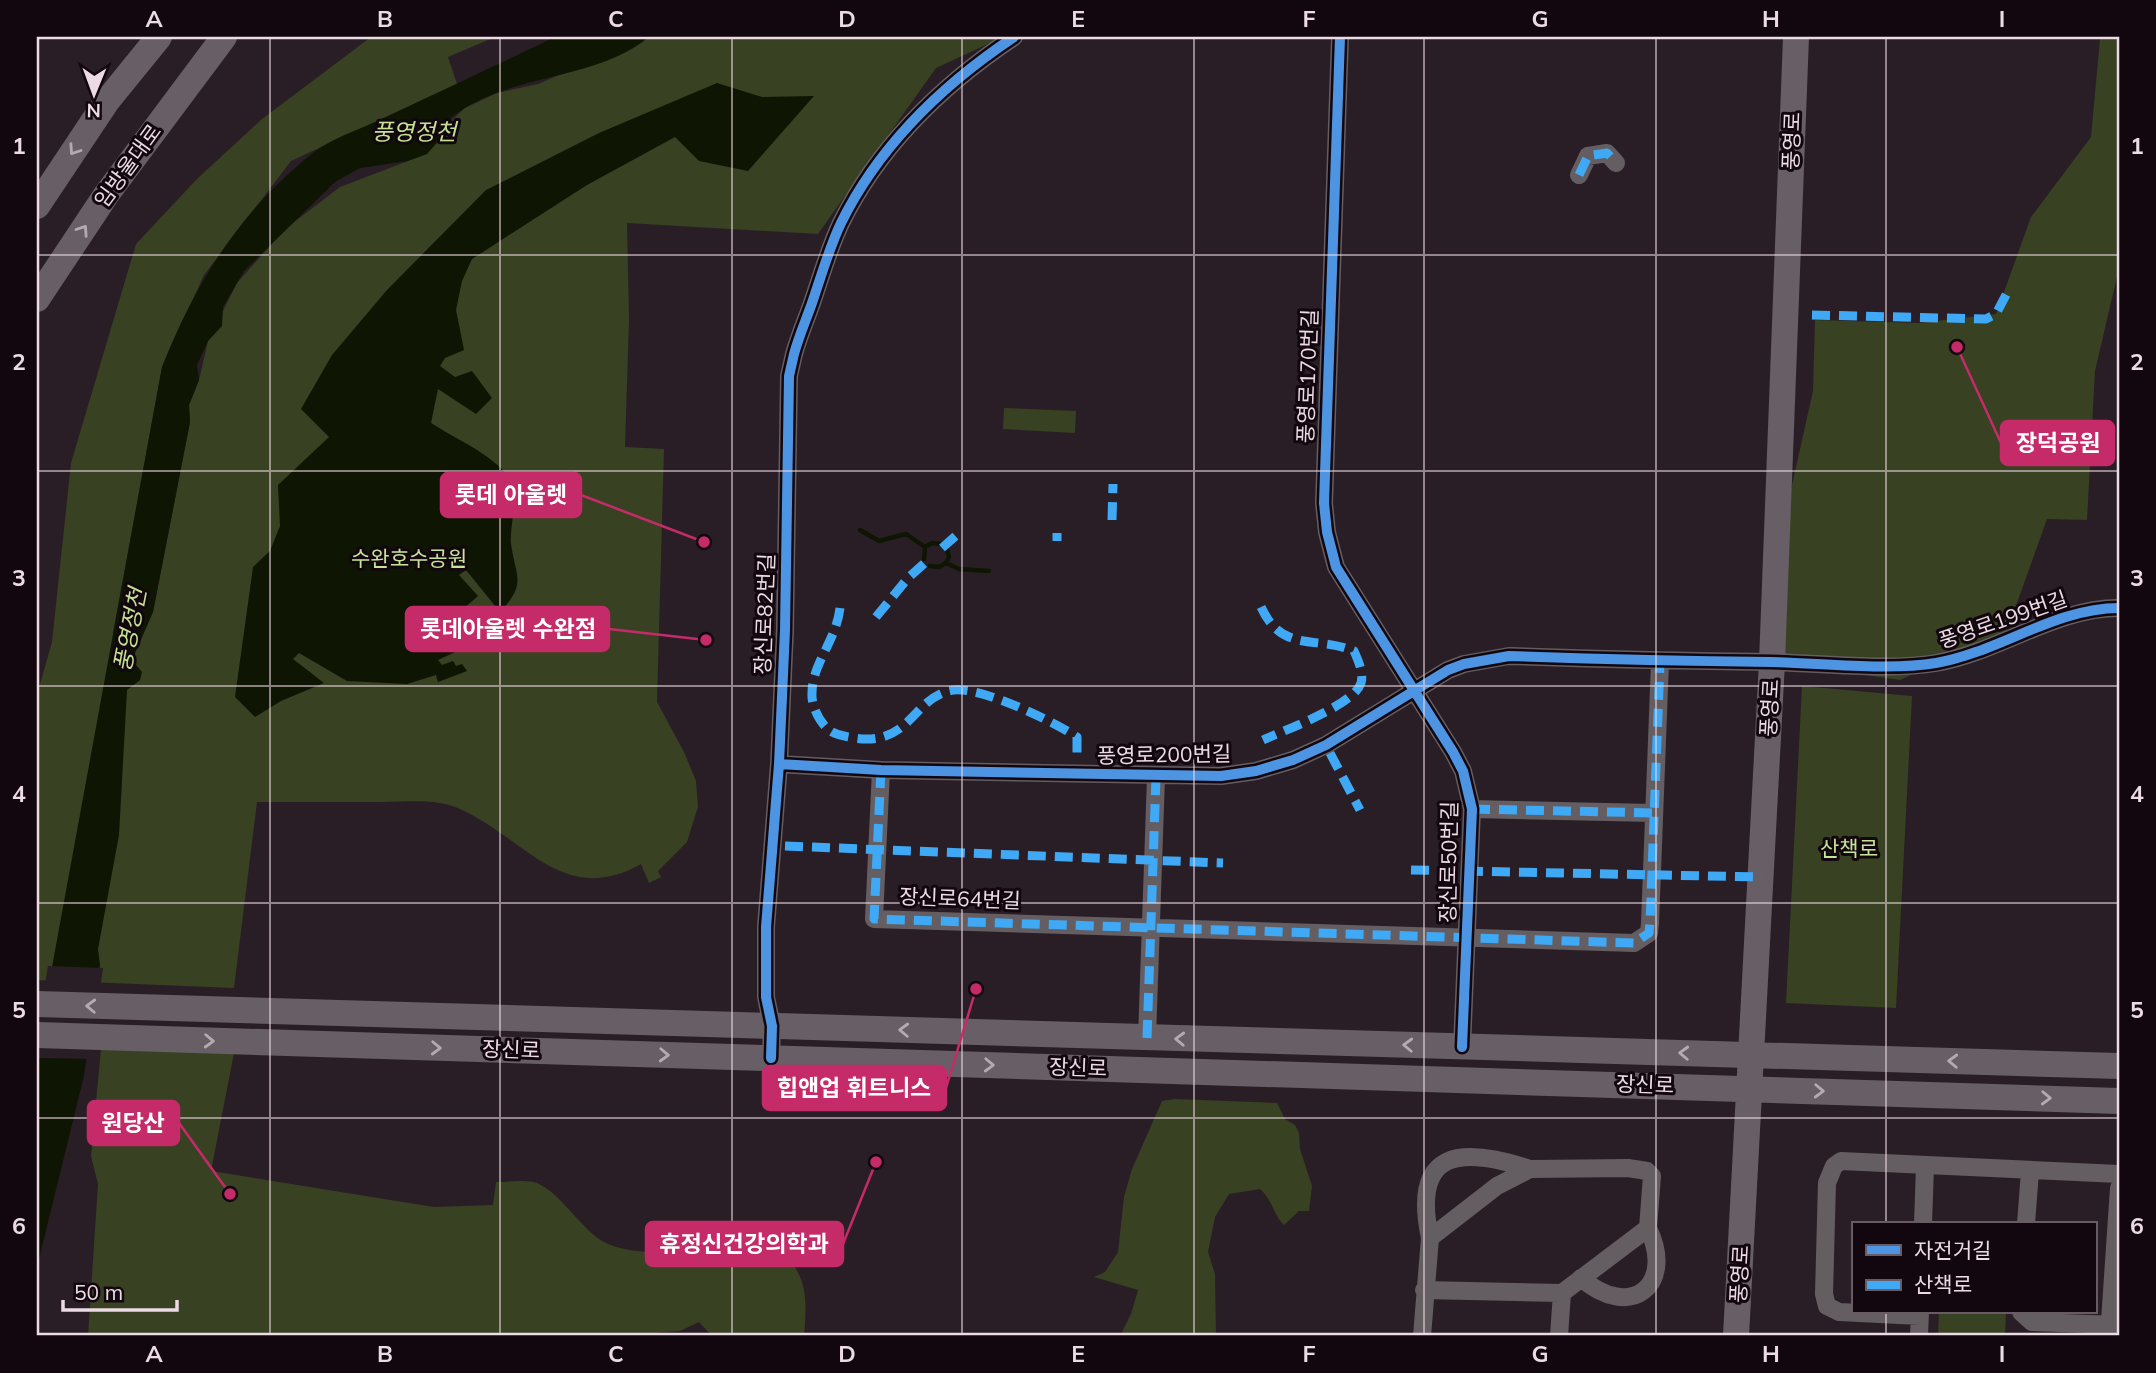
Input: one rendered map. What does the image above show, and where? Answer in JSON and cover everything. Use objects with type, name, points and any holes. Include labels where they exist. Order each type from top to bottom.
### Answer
[{"type":"main road","points":[[37,206],[107,101],[159,37]]},
{"type":"main road","name":"임방울대로","points":[[41,293],[106,195],[224,37]]},
{"type":"main road","name":"풍영로","points":[[1736,1336],[1773,662],[1796,37]]},
{"type":"main road","points":[[37,317],[41,293]]},
{"type":"main road","name":"장신로","points":[[37,1004],[2119,1066]]},
{"type":"main road","name":"장신로","points":[[37,1035],[2119,1101]]},
{"type":"street","name":"장신로82번길","points":[[771,1058],[772,1027],[766,997],[766,927],[779,764],[789,376],[797,343],[832,247],[863,184],[894,140],[921,110],[979,60],[1014,37]]},
{"type":"street","name":"풍영로170번길","points":[[1340,37],[1327,380],[1326,532],[1336,567],[1416,691]]},
{"type":"street","points":[[1578,175],[1582,163],[1597,152],[1606,153],[1616,163]]},
{"type":"street","name":"풍영로199번길","points":[[1773,662],[1935,663],[2004,643],[2064,618],[2103,608],[2119,608]]},
{"type":"street","name":"풍영로200번길","points":[[779,764],[881,770],[1221,776],[1256,771],[1293,760],[1326,745],[1464,664],[1509,656],[1660,662],[1773,662]]},
{"type":"street","points":[[1654,813],[1660,662]]},
{"type":"street","name":"장신로50번길","points":[[1416,691],[1463,771],[1472,809],[1462,1047]]},
{"type":"street","name":"장신로64번길","points":[[881,770],[874,919],[1151,927]]},
{"type":"street","points":[[1147,1038],[1156,776]]},
{"type":"street","name":"장신로50번길","points":[[1151,927],[1634,943],[1649,933],[1654,813],[1472,809]]},
{"type":"street","points":[[1422,1336],[1430,1238],[1425,1193],[1436,1172],[1447,1161],[1461,1155],[1477,1155],[1530,1169],[1628,1168],[1647,1171],[1652,1176],[1648,1228],[1659,1258],[1654,1279],[1632,1297],[1617,1299],[1581,1279]]},
{"type":"street","points":[[1852,1312],[1839,1312],[1827,1306],[1824,1294],[1827,1183],[1834,1166],[1841,1161],[2119,1174]]},
{"type":"street","points":[[1923,1222],[1925,1166]]},
{"type":"street","points":[[1430,1238],[1497,1186],[1530,1169]]},
{"type":"street","points":[[2026,1222],[2029,1171]]},
{"type":"street","points":[[2023,1314],[2032,1322],[2112,1329],[2119,1188]]},
{"type":"street","points":[[1424,1290],[1562,1293],[1648,1228]]},
{"type":"street","points":[[1559,1336],[1562,1293]]},
{"type":"street","points":[[1919,1336],[1920,1314]]},
{"type":"green space","name":"수완호수공원","points":[[371,37],[495,37],[448,57],[457,84],[291,161],[204,275],[162,367],[113,633],[136,650],[153,612],[190,422],[189,405],[199,380],[208,341],[237,283],[285,229],[340,187],[408,161],[465,108],[497,93],[538,84],[649,37],[1003,37],[936,68],[818,234],[627,223],[629,319],[625,447],[664,449],[657,702],[696,781],[698,807],[687,842],[658,871],[661,877],[649,883],[641,864],[613,875],[589,878],[567,874],[525,851],[483,821],[441,803],[257,802],[234,988],[37,980],[37,695],[52,642],[71,463],[136,244],[197,179],[262,119]]},
{"type":"green space","points":[[2119,37],[2119,268],[2095,371],[2087,520],[2047,519],[2007,631],[1900,680],[1773,662],[1784,521],[1813,391],[1815,320],[1919,323],[1996,314],[2031,217],[2091,137],[2100,39]]},
{"type":"green space","points":[[1004,408],[1076,411],[1075,433],[1003,429]]},
{"type":"green space","name":"산책로","points":[[1802,686],[1912,696],[1896,1008],[1786,1003]]},
{"type":"green space","points":[[235,1048],[211,1171],[434,1207],[493,1205],[496,1182],[535,1182],[557,1197],[599,1239],[627,1250],[669,1251],[773,1239],[792,1263],[802,1283],[805,1294],[804,1336],[712,1336],[699,1322],[680,1331],[620,1336],[88,1336],[98,1184],[91,1156],[101,1049]]},
{"type":"green space","points":[[1175,1099],[1277,1103],[1285,1119],[1295,1125],[1299,1133],[1300,1149],[1312,1186],[1309,1211],[1299,1211],[1284,1225],[1260,1189],[1229,1194],[1215,1217],[1208,1252],[1215,1274],[1216,1336],[1120,1336],[1131,1314],[1138,1290],[1094,1277],[1105,1272],[1118,1252],[1124,1197],[1132,1169],[1162,1101]]},
{"type":"green space","points":[[1939,1314],[2006,1314],[2005,1336],[1938,1336]]},
{"type":"water","name":"풍영정천","points":[[555,37],[649,37],[625,52],[599,63],[488,96],[463,109],[441,127],[442,137],[427,154],[408,161],[360,168],[335,182],[244,271],[223,307],[222,326],[208,341],[197,365],[199,380],[189,405],[190,422],[153,612],[132,660],[142,672],[140,680],[127,690],[119,835],[98,949],[100,965],[84,1076],[37,1267],[37,1049],[162,367],[175,335],[223,249],[264,198],[314,152],[340,137]]},
{"type":"water","name":"수완호수공원","points":[[717,83],[762,97],[814,96],[748,171],[699,161],[675,137],[587,185],[472,259],[462,281],[456,310],[464,350],[445,358],[440,366],[455,377],[472,371],[492,398],[476,414],[438,389],[431,423],[473,447],[499,466],[518,491],[523,506],[513,510],[511,532],[517,587],[500,612],[466,570],[459,575],[478,596],[455,616],[466,647],[438,660],[442,665],[453,661],[456,666],[462,664],[467,671],[438,682],[436,675],[407,684],[347,681],[299,653],[293,659],[324,683],[281,701],[255,717],[235,697],[253,567],[270,551],[280,526],[278,485],[329,437],[301,409],[332,355],[387,290],[486,190],[599,133]]},
{"type":"pier","points":[[48,966],[103,968],[90,1059],[37,1058],[37,1030]]},
{"type":"waterway","points":[[860,530],[879,541],[906,534],[925,547],[924,559]]},
{"type":"waterway","points":[[925,547],[932,543],[942,544]]},
{"type":"waterway","points":[[946,547],[949,557],[946,563]]},
{"type":"waterway","points":[[930,566],[939,567],[946,563],[959,569],[989,571]]},
{"type":"marked path","points":[[1579,175],[1588,156],[1607,153],[1616,163]]},
{"type":"marked path","points":[[1812,315],[1986,319],[1996,314],[2007,293]]},
{"type":"marked path","points":[[1112,520],[1113,484]]},
{"type":"marked path","points":[[942,548],[960,532]]},
{"type":"marked path","points":[[1057,533],[1057,541]]},
{"type":"marked path","points":[[876,617],[908,578],[928,560]]},
{"type":"marked path","points":[[1261,607],[1270,622],[1290,637],[1354,651],[1362,675],[1356,691],[1346,700],[1318,716],[1263,740]]},
{"type":"marked path","points":[[840,608],[834,631],[816,672],[812,693],[816,713],[825,727],[832,732],[854,738],[873,739],[888,735],[940,694],[954,690],[966,691],[1017,706],[1066,730],[1077,737],[1077,755]]},
{"type":"marked path","points":[[881,770],[874,919],[1634,943],[1649,933],[1650,923],[1660,662]]},
{"type":"marked path","points":[[1330,753],[1360,810]]},
{"type":"marked path","points":[[1147,1038],[1156,777]]},
{"type":"marked path","points":[[1472,809],[1654,813]]},
{"type":"marked path","points":[[785,846],[1223,863]]},
{"type":"marked path","points":[[1411,870],[1762,877]]},
{"type":"cycle path","points":[[771,1058],[772,1026],[766,997],[766,927],[779,764],[785,630],[789,376],[794,354],[841,223],[874,167],[915,118],[938,96],[1014,37]]},
{"type":"cycle path","points":[[1340,37],[1324,503],[1327,532],[1336,567],[1463,771],[1472,809],[1462,1047]]},
{"type":"cycle path","points":[[779,764],[881,770],[1221,776],[1256,771],[1293,760],[1326,745],[1448,670],[1464,664],[1509,656],[1917,665],[1936,663],[1982,650],[2072,615],[2119,608]]},
{"type":"place","name":"장덕공원","points":[[1957,347]]},
{"type":"place","name":"롯데 아울렛","points":[[704,542]]},
{"type":"place","name":"롯데아울렛 수완점","points":[[706,640]]},
{"type":"place","name":"힙앤업 휘트니스","points":[[976,989]]},
{"type":"place","name":"휴정신건강의학과","points":[[876,1162]]},
{"type":"place","name":"원당산","points":[[230,1194]]}]
